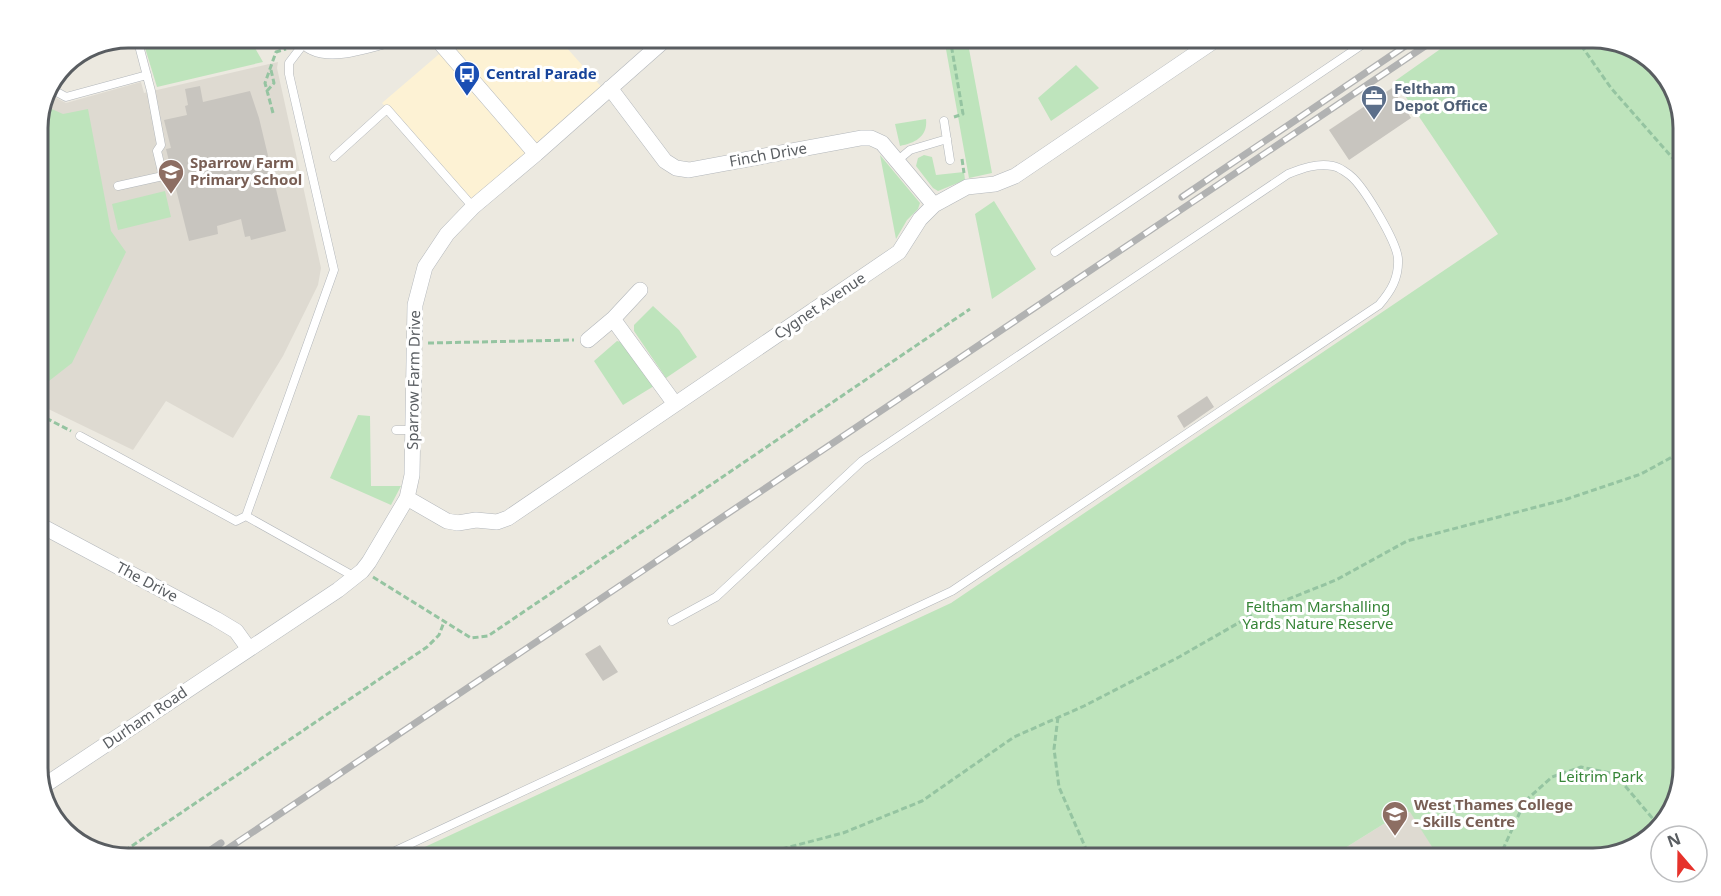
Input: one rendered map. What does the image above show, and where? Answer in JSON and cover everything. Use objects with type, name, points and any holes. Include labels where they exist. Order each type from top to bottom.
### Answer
[{"type":"street","points":[[316,48],[343,51],[355,48]]},
{"type":"street","points":[[445,48],[536,154]]},
{"type":"street","name":"Sparrow Farm Drive","points":[[249,649],[359,574],[369,562],[407,498],[412,475],[415,305],[425,267],[447,234],[473,207],[656,48]]},
{"type":"street","name":"Cygnet Avenue","points":[[407,498],[447,521],[458,523],[476,519],[498,522],[508,518],[899,252],[920,219],[934,205],[967,187],[995,184],[1015,176],[1204,48]]},
{"type":"street","name":"Finch Drive","points":[[610,88],[665,161],[676,168],[689,170],[861,138],[872,138],[882,143],[934,205]]},
{"type":"street","points":[[588,340],[613,319],[640,290]]},
{"type":"street","points":[[613,319],[675,404]]},
{"type":"street","name":"The Drive","points":[[48,529],[216,619],[236,632],[249,649]]},
{"type":"street","name":"Durham Road","points":[[50,782],[249,649]]},
{"type":"lane","points":[[118,186],[163,176],[157,151],[160,145],[140,48]]},
{"type":"lane","points":[[80,436],[236,521],[246,516],[334,270],[289,74],[289,63],[296,48]]},
{"type":"lane","points":[[1055,252],[1357,48]]},
{"type":"lane","points":[[56,92],[66,97],[147,75]]},
{"type":"lane","points":[[334,157],[387,110],[473,207]]},
{"type":"lane","points":[[944,121],[950,160]]},
{"type":"lane","points":[[897,161],[910,150],[947,139]]},
{"type":"lane","points":[[401,848],[952,591],[1379,304],[1391,292],[1397,274],[1398,257],[1389,232],[1352,177],[1335,166],[1312,165],[1288,174],[862,461],[716,597],[672,621]]},
{"type":"lane","points":[[396,430],[412,430]]},
{"type":"lane","points":[[246,516],[359,574]]},
{"type":"path","points":[[267,90],[274,82],[271,70],[272,60],[276,52],[285,48]]},
{"type":"path","points":[[952,48],[963,114],[954,116],[956,128]]},
{"type":"path","points":[[1583,48],[1611,88],[1673,159]]},
{"type":"path","points":[[271,70],[267,74],[265,83],[273,112]]},
{"type":"path","points":[[960,152],[967,187]]},
{"type":"path","points":[[359,574],[471,638],[488,636],[970,309]]},
{"type":"path","points":[[414,343],[588,340]]},
{"type":"path","points":[[48,419],[80,436]]},
{"type":"path","points":[[785,848],[843,833],[922,801],[1014,737],[1179,657],[1261,610],[1336,580],[1407,540],[1567,499],[1641,474],[1673,456]]},
{"type":"path","points":[[129,848],[427,647],[439,635],[444,622]]},
{"type":"path","points":[[1058,717],[1054,749],[1059,787],[1086,848]]},
{"type":"path","points":[[1504,848],[1525,801],[1551,777],[1581,768],[1614,774],[1654,820]]},
{"type":"shaded area","points":[[567,48],[606,92],[473,207],[382,103],[445,49]]},
{"type":"shaded area","name":"Sparrow Farm Primary School","points":[[278,62],[277,68],[321,268],[318,285],[283,356],[233,438],[166,401],[133,450],[48,409],[48,123],[54,97],[66,103],[141,82],[144,93]]},
{"type":"shaded area","name":"West Thames College - Skills Centre","points":[[1411,812],[1433,848],[1345,848],[1398,815]]},
{"type":"green space","points":[[145,48],[255,48],[263,62],[157,87]]},
{"type":"green space","points":[[946,48],[969,48],[992,173],[969,178]]},
{"type":"green space","name":"Feltham Marshalling Yards Nature Reserve","points":[[1442,48],[1593,48],[1619,52],[1646,68],[1665,93],[1673,123],[1673,768],[1665,803],[1653,821],[1637,835],[1619,844],[1593,848],[1433,848],[1410,812],[1398,815],[1345,848],[423,848],[951,603],[1498,234],[1395,81]]},
{"type":"green space","points":[[1076,65],[1099,88],[1051,121],[1038,98]]},
{"type":"green space","points":[[51,109],[63,114],[88,109],[111,231],[126,252],[72,363],[49,381],[48,123]]},
{"type":"green space","points":[[926,119],[925,130],[920,138],[900,146],[895,124]]},
{"type":"green space","points":[[880,155],[920,203],[896,239]]},
{"type":"green space","points":[[924,155],[932,157],[936,175],[964,172],[965,180],[938,191],[933,188],[916,166],[918,158]]},
{"type":"green space","points":[[165,191],[171,217],[118,230],[112,204]]},
{"type":"green space","points":[[994,201],[1036,269],[992,299],[975,214]]},
{"type":"green space","points":[[653,306],[679,330],[697,357],[666,378],[634,331],[634,325]]},
{"type":"green space","points":[[617,341],[624,343],[654,386],[623,405],[594,361]]},
{"type":"green space","points":[[358,415],[370,416],[371,486],[401,486],[391,505],[330,478]]},
{"type":"building","points":[[200,86],[203,102],[250,91],[259,118],[286,231],[251,240],[250,236],[245,237],[241,219],[217,226],[218,234],[189,241],[166,149],[171,148],[164,120],[187,115],[185,89]]},
{"type":"building","name":"Feltham Depot Office","points":[[1392,88],[1411,118],[1349,160],[1329,130]]},
{"type":"building","points":[[1207,396],[1214,407],[1184,428],[1177,416]]},
{"type":"building","points":[[600,645],[618,672],[603,681],[585,654]]},
{"type":"railway","points":[[1182,197],[1402,48]]},
{"type":"railway","points":[[229,848],[1422,48]]},
{"type":"railway","points":[[214,848],[221,843]]},
{"type":"place","name":"Central Parade","points":[[467,97]]},
{"type":"place","name":"Feltham Depot Office","points":[[1374,121]]},
{"type":"place","name":"Sparrow Farm Primary School","points":[[171,195]]},
{"type":"place","name":"West Thames College - Skills Centre","points":[[1395,837]]},
{"type":"park label","name":"Leitrim Park","points":[[1601,777]]}]
